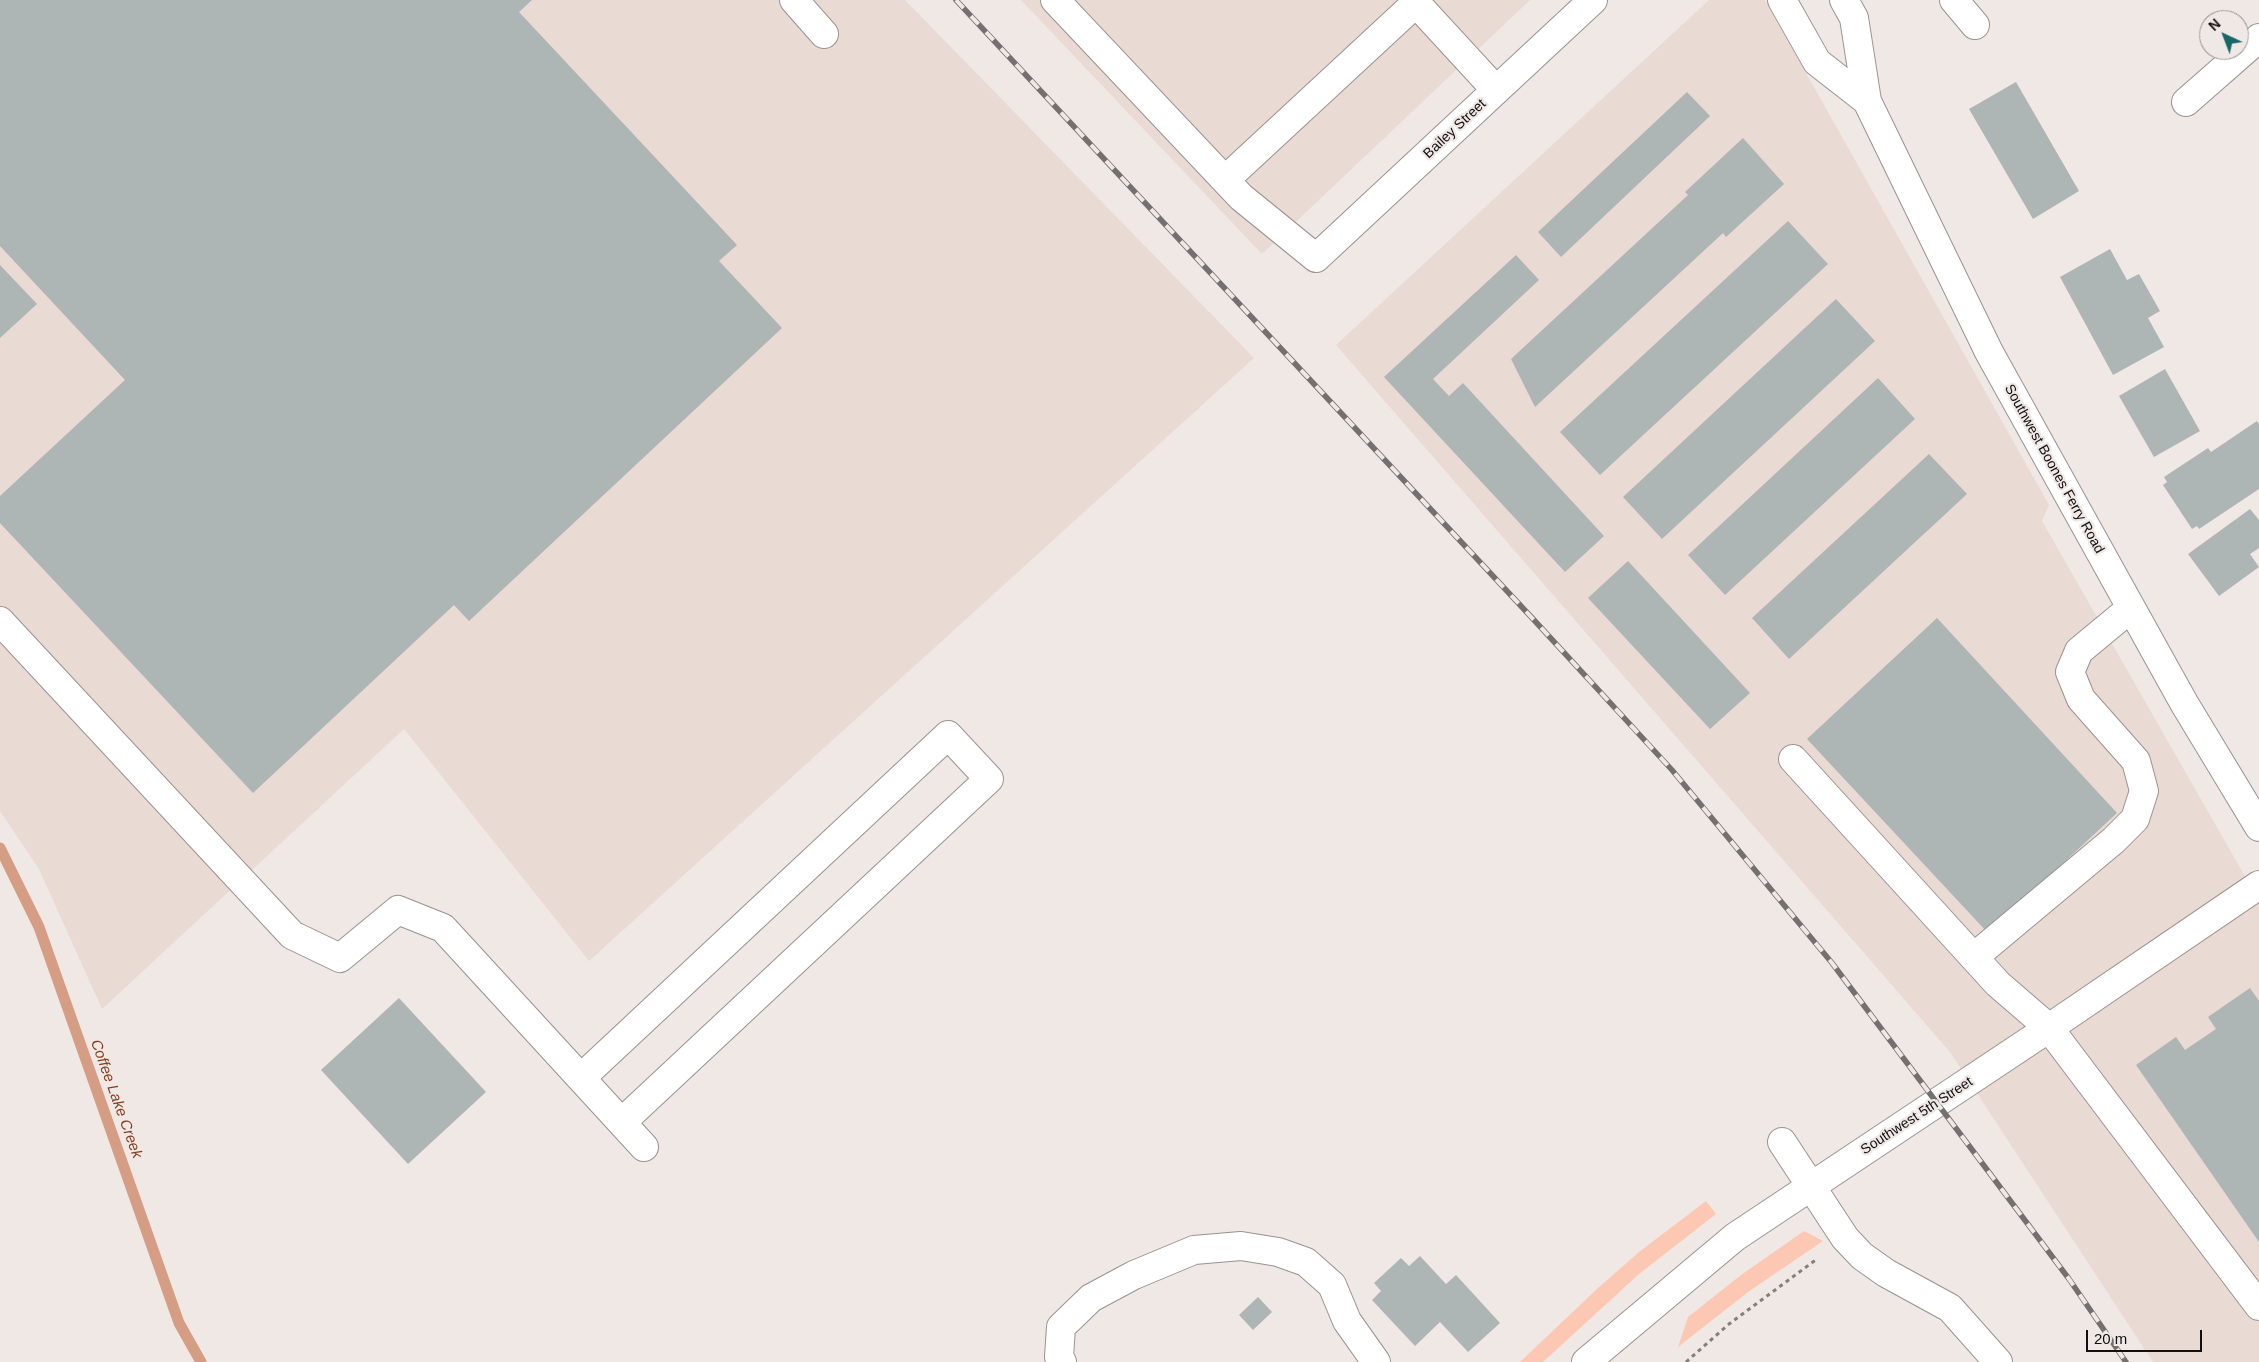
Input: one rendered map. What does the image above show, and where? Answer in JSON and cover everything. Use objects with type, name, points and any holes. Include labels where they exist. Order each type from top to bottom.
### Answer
[{"type":"street","points":[[794,0],[824,34]]},
{"type":"street","name":"Bailey Street","points":[[1225,180],[1241,197],[1316,258],[1593,0]]},
{"type":"street","name":"Southwest Boones Ferry Road","points":[[1782,0],[1817,62],[1867,101]]},
{"type":"street","name":"Southwest Boones Ferry Road","points":[[1844,0],[1854,18],[1867,101],[1989,352],[2184,703],[2259,826]]},
{"type":"street","points":[[1954,0],[1975,25]]},
{"type":"street","points":[[1059,1],[1225,180],[1415,2],[1496,90]]},
{"type":"street","points":[[2186,102],[2259,38]]},
{"type":"street","points":[[1974,957],[2114,840],[2135,819],[2144,791],[2136,761],[2082,699],[2070,672],[2080,651],[2131,608]]},
{"type":"street","points":[[0,621],[292,935],[340,958],[398,910],[443,928],[644,1147]]},
{"type":"street","points":[[581,1078],[948,735],[989,779],[622,1122]]},
{"type":"street","points":[[1793,758],[1998,984],[2049,1028],[2259,1306]]},
{"type":"street","name":"Southwest 5th Street","points":[[1586,1362],[1735,1237],[2049,1028],[2259,885]]},
{"type":"street","points":[[1782,1142],[1845,1238],[1862,1256],[1886,1272],[1950,1308],[1998,1362]]},
{"type":"street","points":[[1062,1362],[1059,1357],[1061,1327],[1091,1298],[1134,1275],[1194,1250],[1241,1246],[1278,1252],[1306,1262],[1332,1285],[1347,1320],[1376,1362]]},
{"type":"path","points":[[1686,1362],[1729,1324],[1845,1238]]},
{"type":"shaded area","points":[[0,0],[905,0],[1254,358],[589,961],[404,729],[102,1009],[39,869],[0,811]]},
{"type":"shaded area","points":[[1021,0],[1530,0],[1262,254]]},
{"type":"shaded area","points":[[1709,0],[1765,0],[2049,505],[2042,521],[2259,901],[2259,1362],[2153,1362],[1950,1052],[1336,345]]},
{"type":"shaded area","points":[[1706,1201],[1716,1214],[1639,1274],[1543,1362],[1520,1362],[1639,1252]]},
{"type":"shaded area","points":[[1804,1231],[1823,1241],[1748,1292],[1678,1347],[1688,1317],[1741,1275]]},
{"type":"building","points":[[0,0],[532,0],[519,12],[737,245],[719,261],[782,328],[469,621],[454,605],[253,793],[0,523],[0,496],[125,380],[0,246]]},
{"type":"building","points":[[2016,82],[2079,191],[2033,219],[1969,109]]},
{"type":"building","points":[[1687,92],[1710,116],[1561,257],[1538,232]]},
{"type":"building","points":[[1743,138],[1784,184],[1726,237],[1723,233],[1535,407],[1511,359],[1688,195],[1685,192]]},
{"type":"building","points":[[1788,221],[1828,264],[1600,475],[1560,432]]},
{"type":"building","points":[[2110,249],[2127,280],[2139,274],[2160,311],[2148,318],[2164,347],[2113,375],[2060,277]]},
{"type":"building","points":[[1516,255],[1539,280],[1433,379],[1449,396],[1463,383],[1604,536],[1565,572],[1384,377]]},
{"type":"building","points":[[0,265],[37,304],[0,338]]},
{"type":"building","points":[[1836,299],[1875,341],[1662,539],[1623,497]]},
{"type":"building","points":[[2165,369],[2200,431],[2154,457],[2119,396]]},
{"type":"building","points":[[1878,378],[1915,419],[1725,595],[1688,555]]},
{"type":"building","points":[[2257,421],[2259,424],[2259,489],[2199,529],[2197,526],[2192,529],[2163,485],[2167,482],[2164,477],[2208,448],[2211,452]]},
{"type":"building","points":[[1929,454],[1967,494],[1789,659],[1752,618]]},
{"type":"building","points":[[2250,509],[2259,520],[2259,548],[2250,554],[2259,567],[2219,596],[2188,554]]},
{"type":"building","points":[[1628,561],[1750,693],[1710,729],[1588,598]]},
{"type":"building","points":[[1937,618],[2117,813],[1988,933],[1807,739]]},
{"type":"building","points":[[2250,988],[2259,1001],[2259,1242],[2136,1065],[2176,1037],[2185,1050],[2216,1029],[2208,1017]]},
{"type":"building","points":[[399,998],[486,1092],[408,1164],[321,1070]]},
{"type":"building","points":[[1420,1256],[1446,1284],[1456,1275],[1500,1323],[1468,1352],[1440,1322],[1415,1346],[1372,1300],[1381,1291],[1374,1283],[1401,1258],[1409,1266]]},
{"type":"building","points":[[1258,1297],[1272,1312],[1253,1330],[1239,1315]]},
{"type":"waterway","name":"Coffee Lake Creek","points":[[0,848],[39,927],[179,1323],[201,1362]]},
{"type":"railway","points":[[956,0],[1672,770],[1832,963],[2069,1279],[2126,1362]]}]
